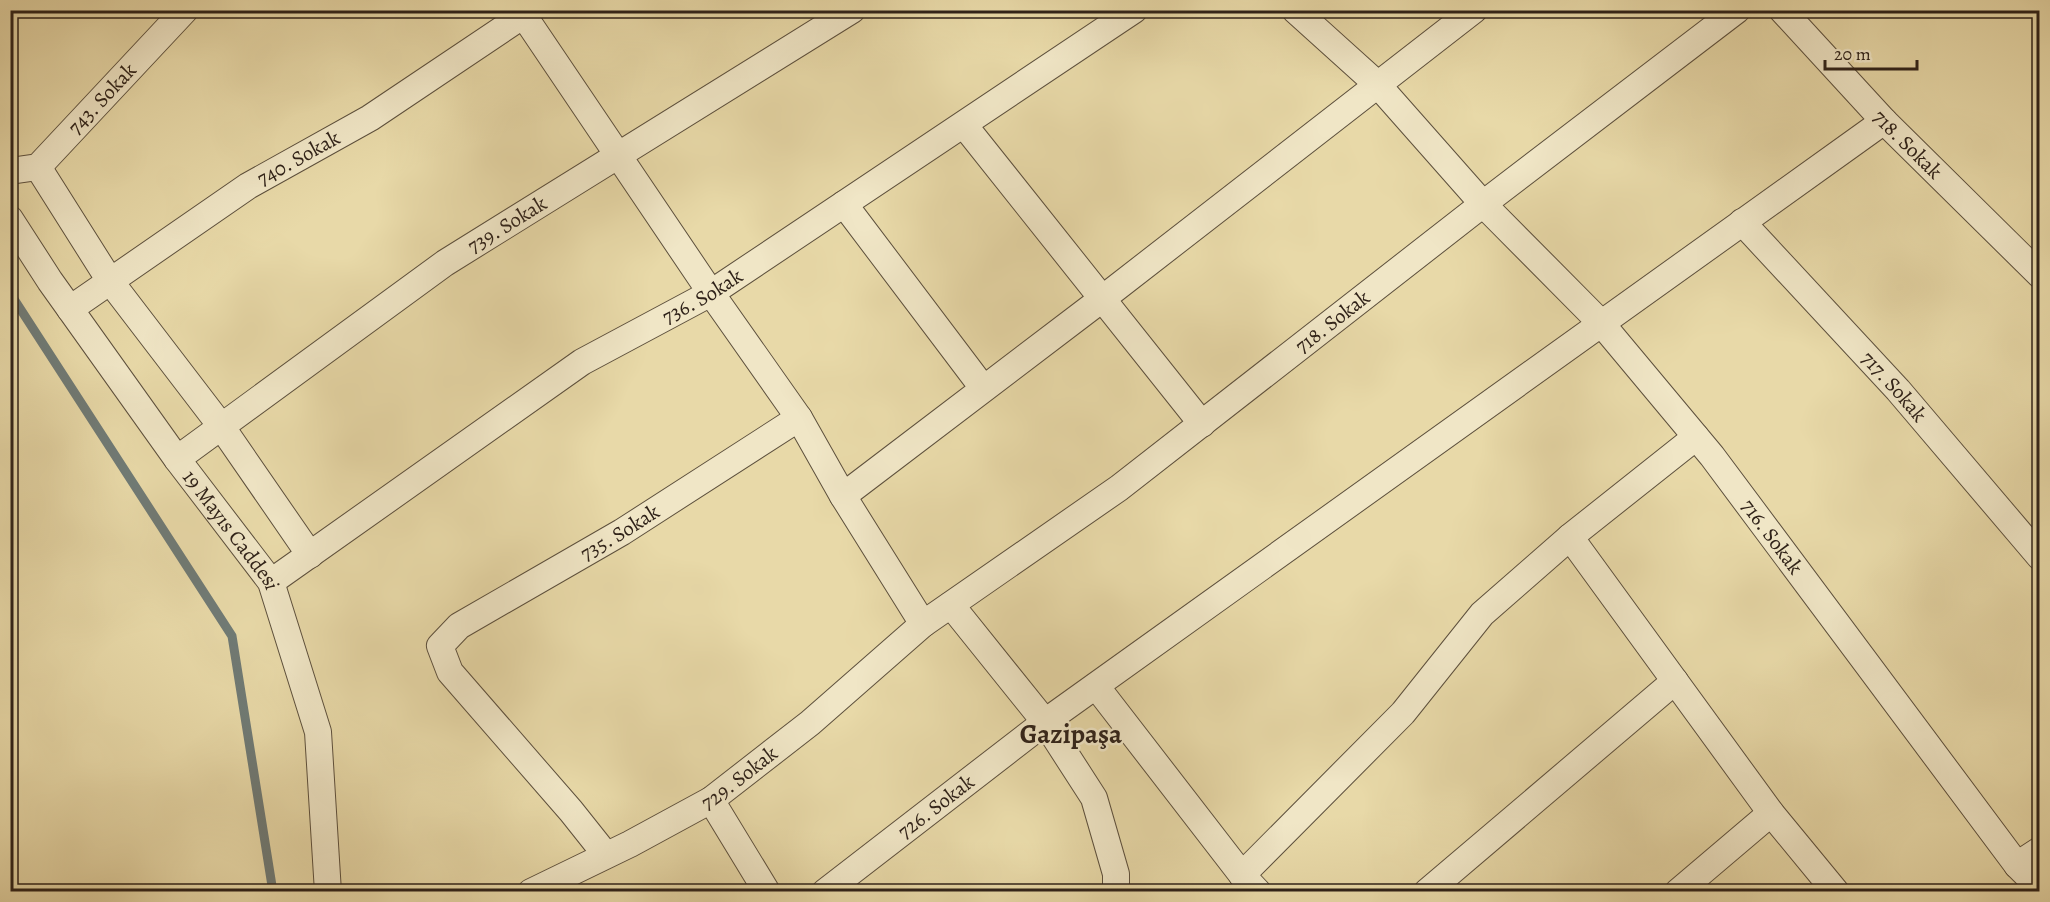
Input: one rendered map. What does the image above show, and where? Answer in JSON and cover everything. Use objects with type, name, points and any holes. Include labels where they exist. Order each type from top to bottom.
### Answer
[{"type":"street","name":"743. Sokak","points":[[38,167],[185,10]]},
{"type":"street","name":"739. Sokak","points":[[177,459],[445,263],[852,10]]},
{"type":"street","name":"736. Sokak","points":[[271,582],[582,362],[711,293],[1134,10]]},
{"type":"street","name":"716. Sokak","points":[[1295,10],[1377,84],[1483,204],[1601,323],[1696,437],[2018,865],[2040,888]]},
{"type":"street","points":[[843,496],[1102,299],[1474,10]]},
{"type":"street","name":"718. Sokak","points":[[923,624],[1119,488],[1483,204],[1737,10]]},
{"type":"street","name":"718. Sokak","points":[[1782,10],[1884,121],[2040,275]]},
{"type":"street","points":[[525,12],[617,156],[799,418],[843,496],[923,624]]},
{"type":"street","name":"740. Sokak","points":[[70,309],[248,186],[370,118],[525,12]]},
{"type":"street","name":"726. Sokak","points":[[825,891],[1045,722],[1884,121]]},
{"type":"street","points":[[963,125],[1202,424]]},
{"type":"street","points":[[10,171],[38,167],[110,281],[221,426],[310,555]]},
{"type":"street","points":[[844,204],[983,388]]},
{"type":"street","name":"19 Mayıs Caddesi","points":[[10,219],[70,309],[177,459],[271,582],[318,732],[328,891]]},
{"type":"street","name":"717. Sokak","points":[[1742,222],[1898,390],[2040,557]]},
{"type":"street","name":"735. Sokak","points":[[606,855],[571,811],[450,672],[440,646],[459,626],[622,532],[799,418]]},
{"type":"street","points":[[1096,686],[1250,883],[1403,713],[1482,614],[1570,537],[1696,437]]},
{"type":"street","points":[[1570,537],[1771,813],[1836,891]]},
{"type":"street","points":[[951,605],[1045,722],[1095,798],[1116,874],[1116,891]]},
{"type":"street","name":"729. Sokak","points":[[531,891],[711,800],[810,723],[923,624]]},
{"type":"street","points":[[1427,891],[1675,681]]},
{"type":"street","points":[[711,800],[767,891]]},
{"type":"street","points":[[1678,891],[1771,813]]},
{"type":"street","points":[[2018,865],[2040,850]]},
{"type":"waterway","points":[[10,293],[232,636],[273,892]]},
{"type":"district","name":"Gazipaşa","points":[[1071,734]]}]
